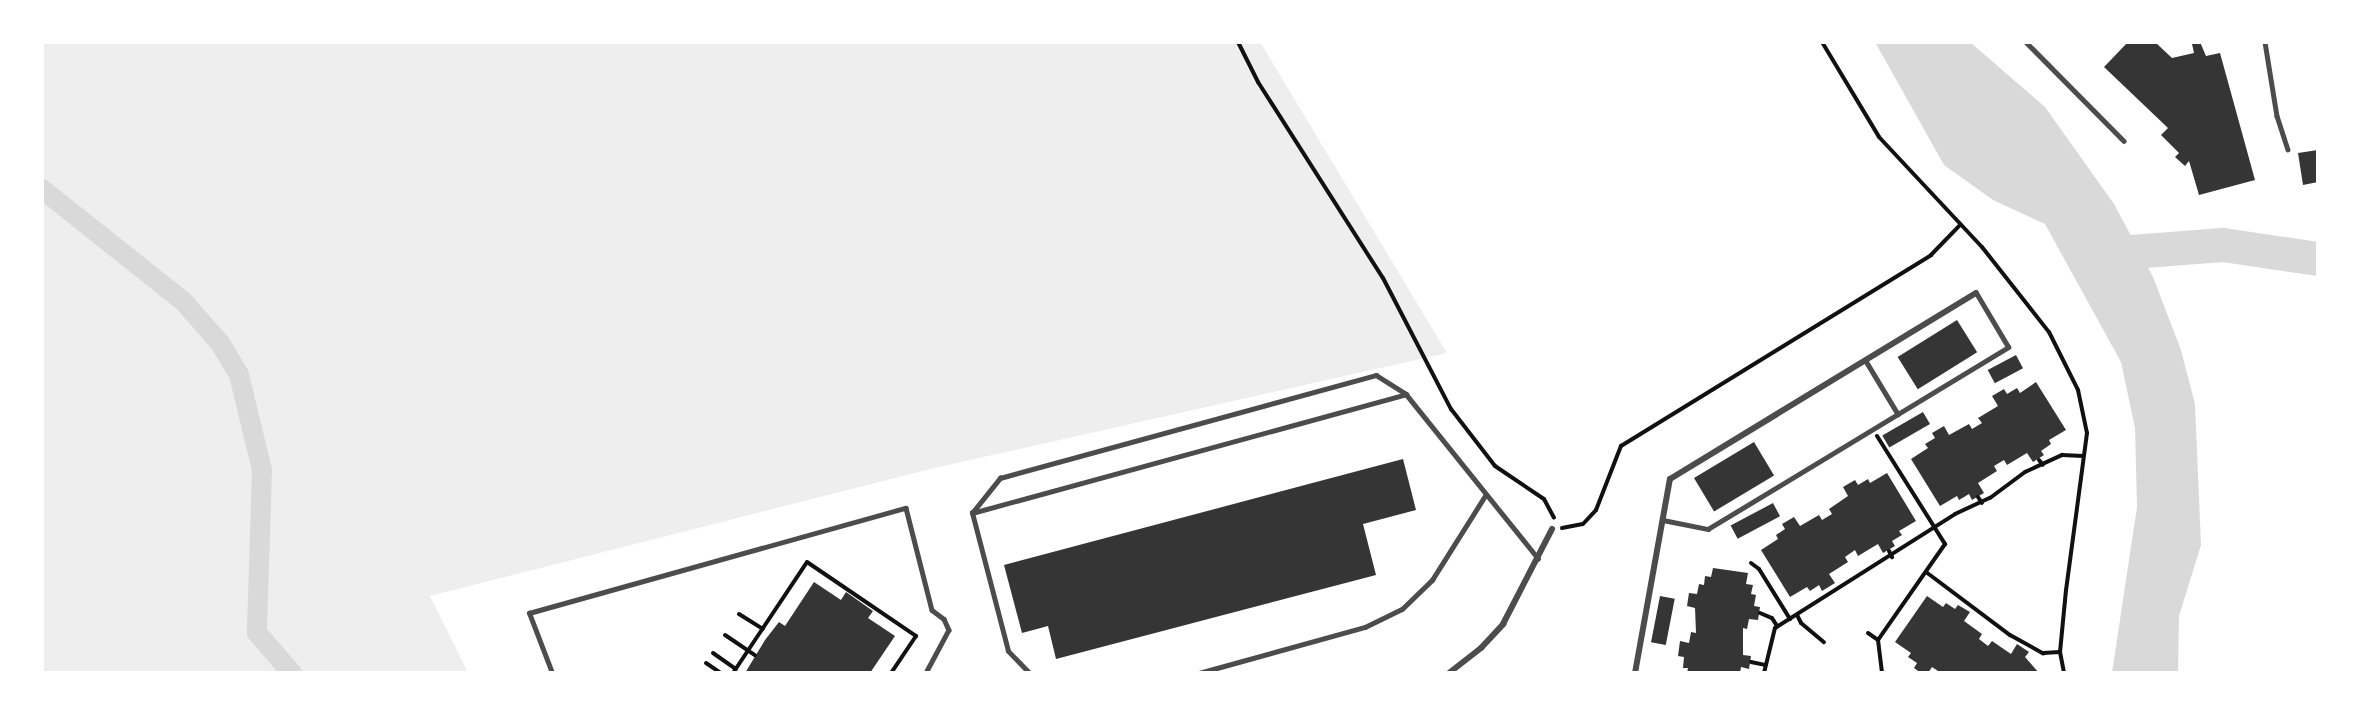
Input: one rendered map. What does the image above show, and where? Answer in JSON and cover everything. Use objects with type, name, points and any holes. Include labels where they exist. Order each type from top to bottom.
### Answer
[{"type":"street","points":[[1635,673],[1670,479],[1976,293]]},
{"type":"street","points":[[1449,673],[1459,671],[1503,624],[1552,529]]},
{"type":"lane","points":[[2026,42],[2124,141]]},
{"type":"lane","points":[[2265,42],[2277,116],[2288,149]]},
{"type":"lane","points":[[1663,520],[1708,529],[2008,346],[1976,293]]},
{"type":"lane","points":[[1866,361],[1898,414]]},
{"type":"lane","points":[[972,513],[1000,478],[1376,375],[1406,394],[1485,496],[1538,558]]},
{"type":"lane","points":[[972,513],[1406,394]]},
{"type":"lane","points":[[1199,673],[1365,627],[1402,609],[1432,580],[1485,496]]},
{"type":"lane","points":[[552,673],[529,613],[906,508],[932,610],[944,619],[949,630],[926,673]]},
{"type":"lane","points":[[972,513],[1008,651],[1029,673]]},
{"type":"path","points":[[1238,42],[1258,82],[1383,278],[1451,409],[1495,466],[1544,499],[1554,513],[1552,529],[1583,524],[1596,510],[1621,446],[1931,255],[1960,225]]},
{"type":"path","points":[[1873,429],[1945,544],[1878,640],[1881,673]]},
{"type":"path","points":[[1764,673],[1770,634],[1778,626],[1865,570],[1893,557],[1935,527],[1982,502],[2005,484],[2062,455],[2083,456]]},
{"type":"path","points":[[2039,460],[2043,465]]},
{"type":"path","points":[[1978,497],[1982,502]]},
{"type":"path","points":[[1889,551],[1893,557]]},
{"type":"path","points":[[713,653],[735,671],[807,562],[916,636],[891,673]]},
{"type":"path","points":[[1750,563],[1759,569],[1790,619]]},
{"type":"path","points":[[1926,572],[2010,636],[2043,653],[2060,652]]},
{"type":"path","points":[[1829,588],[1832,593]]},
{"type":"path","points":[[1760,613],[1772,618],[1778,626]]},
{"type":"path","points":[[740,614],[763,629]]},
{"type":"path","points":[[1797,615],[1801,623],[1824,642]]},
{"type":"path","points":[[1868,633],[1878,640]]},
{"type":"path","points":[[725,636],[755,655]]},
{"type":"path","points":[[1751,662],[1765,665]]},
{"type":"path","points":[[706,663],[721,673]]},
{"type":"shaded area","points":[[42,42],[1260,42],[1447,353],[930,469],[430,596],[468,673],[42,673]]},
{"type":"shaded area","points":[[1875,42],[1970,42],[2045,107],[2114,204],[2153,277],[2181,350],[2195,404],[2201,545],[2179,616],[2178,673],[2112,673],[2137,507],[2135,428],[2121,362],[2045,224],[1993,200],[1944,165]]},
{"type":"building","points":[[2128,42],[2155,42],[2172,58],[2194,53],[2192,44],[2200,42],[2206,56],[2220,53],[2255,180],[2199,195],[2189,161],[2185,166],[2175,157],[2179,153],[2161,135],[2168,128],[2104,67]]},
{"type":"building","points":[[2318,150],[2318,182],[2303,185],[2298,153]]},
{"type":"building","points":[[1957,320],[1977,352],[1918,389],[1898,357]]},
{"type":"building","points":[[2016,355],[2023,368],[1995,383],[1988,370]]},
{"type":"building","points":[[2036,382],[2066,430],[2049,440],[2051,444],[2041,451],[2044,455],[2033,462],[2027,453],[2007,465],[2004,460],[1994,466],[1997,471],[1978,483],[1984,493],[1972,500],[1969,494],[1959,500],[1957,496],[1940,506],[1911,459],[1928,448],[1925,444],[1935,438],[1932,433],[1944,426],[1949,435],[1969,424],[1972,429],[1982,423],[1978,418],[1998,406],[1992,396],[2004,389],[2007,394],[2017,388],[2020,393]]},
{"type":"building","points":[[1923,412],[1930,424],[1889,448],[1882,436]]},
{"type":"building","points":[[1754,442],[1774,475],[1714,511],[1694,478]]},
{"type":"building","points":[[1403,459],[1416,510],[1363,524],[1376,575],[1056,659],[1048,626],[1022,633],[1004,565]]},
{"type":"building","points":[[1887,473],[1916,521],[1899,531],[1902,535],[1892,541],[1895,546],[1883,553],[1878,544],[1858,556],[1855,550],[1845,557],[1848,562],[1829,574],[1835,583],[1822,591],[1819,585],[1810,591],[1807,587],[1790,597],[1761,550],[1778,539],[1776,535],[1785,529],[1782,524],[1794,517],[1800,526],[1819,515],[1822,520],[1832,514],[1829,509],[1848,496],[1843,487],[1855,480],[1858,485],[1868,479],[1870,483]]},
{"type":"building","points":[[1773,503],[1780,516],[1738,539],[1731,526]]},
{"type":"building","points":[[1713,568],[1748,573],[1746,584],[1753,585],[1751,594],[1756,595],[1754,606],[1760,607],[1758,620],[1749,619],[1747,629],[1743,628],[1743,655],[1751,656],[1749,669],[1741,667],[1740,673],[1687,673],[1688,668],[1683,668],[1684,657],[1678,656],[1680,641],[1689,643],[1691,632],[1696,633],[1695,608],[1687,606],[1689,593],[1697,594],[1699,584],[1704,585],[1705,576],[1711,577]]},
{"type":"building","points":[[814,582],[841,600],[846,592],[873,611],[868,618],[895,636],[870,673],[745,673],[765,640],[779,622],[785,626]]},
{"type":"building","points":[[1660,596],[1675,599],[1666,645],[1651,642]]},
{"type":"building","points":[[1927,596],[1943,607],[1946,603],[1955,609],[1958,605],[1970,612],[1964,621],[1982,634],[1979,639],[1988,646],[1992,641],[2011,654],[2017,644],[2029,652],[2025,657],[2039,673],[1941,673],[1932,667],[1928,673],[1921,673],[1914,668],[1917,663],[1908,657],[1911,653],[1895,642]]},
{"type":"waterway","points":[[42,189],[184,302],[220,343],[239,375],[262,470],[257,633],[292,673]]},
{"type":"waterway","points":[[2106,254],[2223,245],[2318,259]]}]
